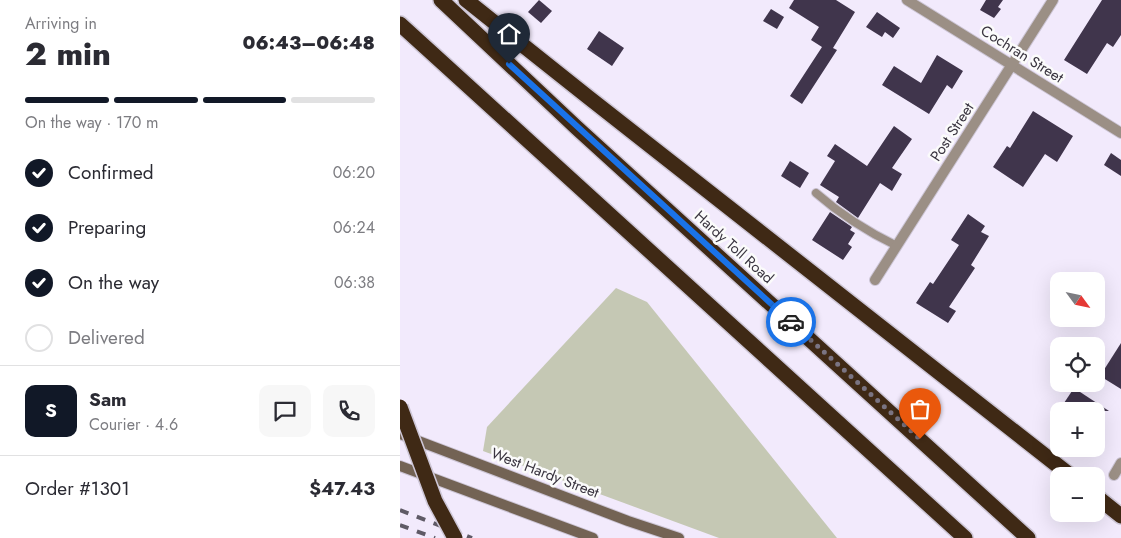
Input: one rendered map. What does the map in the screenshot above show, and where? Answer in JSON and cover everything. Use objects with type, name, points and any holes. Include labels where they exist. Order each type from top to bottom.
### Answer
[{"type":"highway","name":"Hardy Toll Road","points":[[441,0],[570,121],[1028,538]]},
{"type":"highway","points":[[466,0],[1060,467]]},
{"type":"highway","points":[[400,24],[965,538]]},
{"type":"highway","points":[[400,407],[435,501],[455,538]]},
{"type":"highway","points":[[1105,503],[1121,516]]},
{"type":"main road","name":"West Hardy Street","points":[[400,434],[628,521],[679,538]]},
{"type":"main road","points":[[400,466],[593,538]]},
{"type":"street","name":"Cochran Street","points":[[907,0],[1121,133]]},
{"type":"street","name":"Post Street","points":[[875,280],[1053,0]]},
{"type":"street","points":[[1114,475],[1121,463]]},
{"type":"lane","points":[[816,193],[833,208],[896,246]]},
{"type":"green space","points":[[616,288],[647,302],[837,538],[719,538],[483,451],[487,427]]},
{"type":"building","points":[[539,0],[552,11],[541,23],[528,12]]},
{"type":"building","points":[[794,0],[836,0],[855,12],[833,48],[837,50],[802,104],[790,96],[822,47],[811,40],[819,27],[789,8]]},
{"type":"building","points":[[986,0],[1003,0],[998,7],[1001,9],[994,18],[980,10]]},
{"type":"building","points":[[1102,0],[1121,0],[1121,35],[1113,47],[1107,43],[1087,74],[1064,60]]},
{"type":"building","points":[[771,9],[784,17],[777,29],[763,21]]},
{"type":"building","points":[[877,12],[900,28],[893,38],[885,32],[882,37],[866,27]]},
{"type":"building","points":[[599,31],[624,48],[612,66],[587,49]]},
{"type":"building","points":[[937,55],[963,71],[952,89],[947,85],[929,114],[882,85],[894,66],[921,83]]},
{"type":"building","points":[[1033,111],[1073,136],[1057,162],[1045,154],[1023,187],[993,167],[1007,146],[1010,148]]},
{"type":"building","points":[[894,126],[912,139],[892,168],[902,174],[892,191],[880,183],[858,218],[836,202],[839,197],[820,185],[835,161],[827,156],[835,144],[867,166]]},
{"type":"building","points":[[1111,153],[1121,160],[1121,176],[1104,165]]},
{"type":"building","points":[[790,161],[809,173],[800,188],[781,176]]},
{"type":"building","points":[[830,212],[852,227],[850,230],[855,233],[848,244],[852,247],[843,260],[812,240]]},
{"type":"building","points":[[968,214],[985,226],[981,232],[989,236],[971,265],[975,268],[949,307],[956,311],[948,323],[916,303],[930,282],[933,284],[959,245],[951,240]]},
{"type":"building","points":[[1121,343],[1121,389],[1105,379],[1105,368]]},
{"type":"building","points":[[1071,392],[1080,392],[1095,402],[1065,402]]},
{"type":"railway","points":[[400,510],[472,538]]},
{"type":"railway","points":[[400,525],[435,538]]},
{"type":"way so far","points":[[791,322],[920,439]]},
{"type":"route","points":[[509,64],[791,322]]}]
